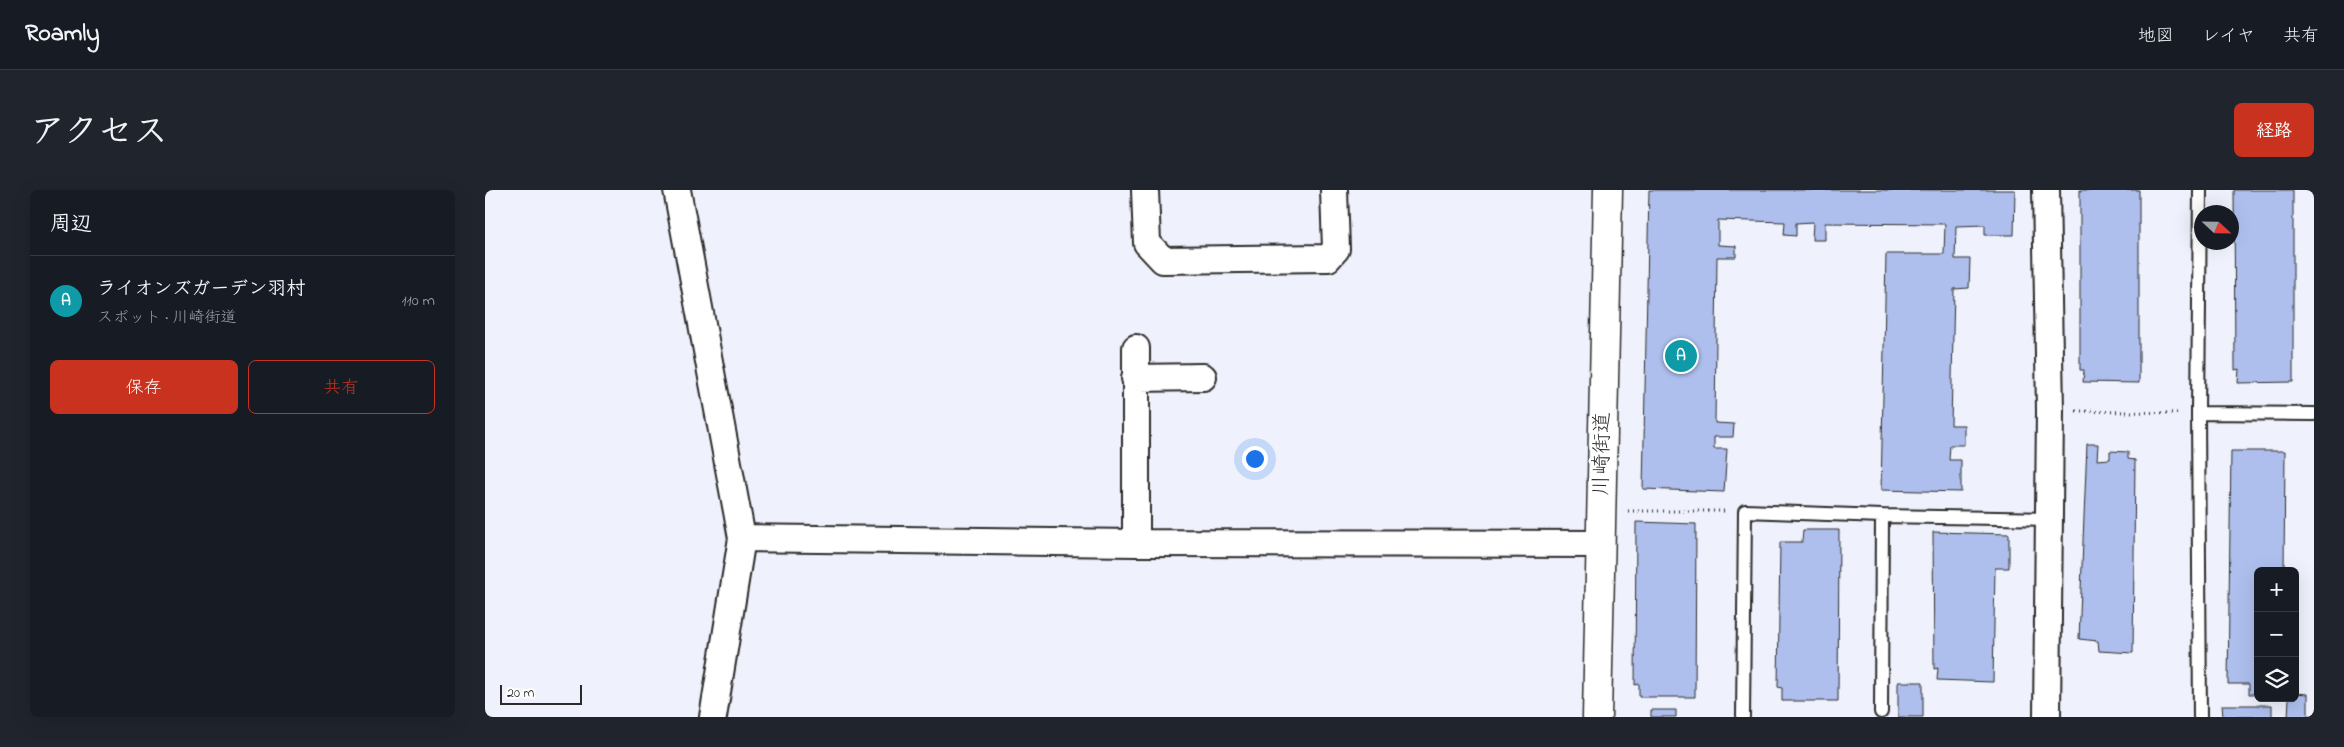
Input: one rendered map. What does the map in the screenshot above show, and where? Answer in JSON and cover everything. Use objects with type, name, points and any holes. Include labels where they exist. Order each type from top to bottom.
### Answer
[{"type":"street","points":[[677,190],[742,538],[713,717]]},
{"type":"street","points":[[1145,190],[1147,243],[1163,260],[1328,258],[1336,249],[1334,190]]},
{"type":"street","name":"川崎街道","points":[[1597,717],[1608,190]]},
{"type":"street","points":[[2046,190],[2050,410],[2047,717]]},
{"type":"street","points":[[1136,348],[1136,543]]},
{"type":"street","points":[[1135,378],[1203,378]]},
{"type":"street","points":[[742,538],[1136,543],[1601,544]]},
{"type":"lane","points":[[2200,190],[2198,413],[2200,717]]},
{"type":"lane","points":[[2198,413],[2314,414]]},
{"type":"lane","points":[[1743,717],[1745,512],[2049,519]]},
{"type":"lane","points":[[1881,712],[1883,516]]},
{"type":"path","points":[[2050,410],[2198,413]]},
{"type":"path","points":[[1626,511],[1745,512]]},
{"type":"building","points":[[1649,190],[2015,190],[2014,235],[1985,235],[1985,225],[1956,226],[1955,259],[1970,259],[1969,288],[1954,289],[1951,425],[1964,425],[1964,445],[1950,445],[1949,460],[1961,460],[1961,492],[1881,490],[1886,254],[1944,254],[1945,224],[1825,223],[1825,240],[1812,240],[1813,222],[1796,223],[1796,236],[1784,235],[1785,222],[1718,220],[1718,245],[1736,246],[1736,257],[1717,257],[1715,423],[1734,424],[1733,437],[1714,437],[1714,449],[1727,449],[1724,492],[1643,489]]},
{"type":"building","points":[[2080,190],[2139,190],[2139,383],[2083,382],[2084,370],[2080,370]]},
{"type":"building","points":[[2234,190],[2293,190],[2293,382],[2238,383],[2239,369],[2235,370],[2234,250],[2239,250],[2239,205],[2234,205]]},
{"type":"building","points":[[2087,444],[2098,444],[2097,460],[2110,459],[2110,451],[2128,452],[2128,459],[2135,460],[2133,653],[2099,651],[2098,641],[2079,639]]},
{"type":"building","points":[[2231,451],[2285,451],[2284,567],[2254,567],[2254,694],[2249,694],[2249,684],[2228,684]]},
{"type":"building","points":[[1636,522],[1696,524],[1695,697],[1639,697],[1639,684],[1635,685]]},
{"type":"building","points":[[1803,530],[1839,530],[1838,701],[1782,701],[1782,688],[1778,687],[1780,542],[1802,542]]},
{"type":"building","points":[[1933,532],[2009,534],[2009,568],[1995,568],[1993,682],[1937,680],[1938,668],[1934,669]]},
{"type":"building","points":[[1898,682],[1923,682],[1923,717],[1898,717]]},
{"type":"building","points":[[2299,693],[2308,694],[2308,717],[2288,717],[2289,702],[2299,702]]},
{"type":"building","points":[[2222,705],[2272,705],[2272,717],[2223,717]]},
{"type":"building","points":[[1651,710],[1676,710],[1676,717],[1651,717]]},
{"type":"place","name":"ライオンズガーデン羽村","points":[[1681,356]]}]
